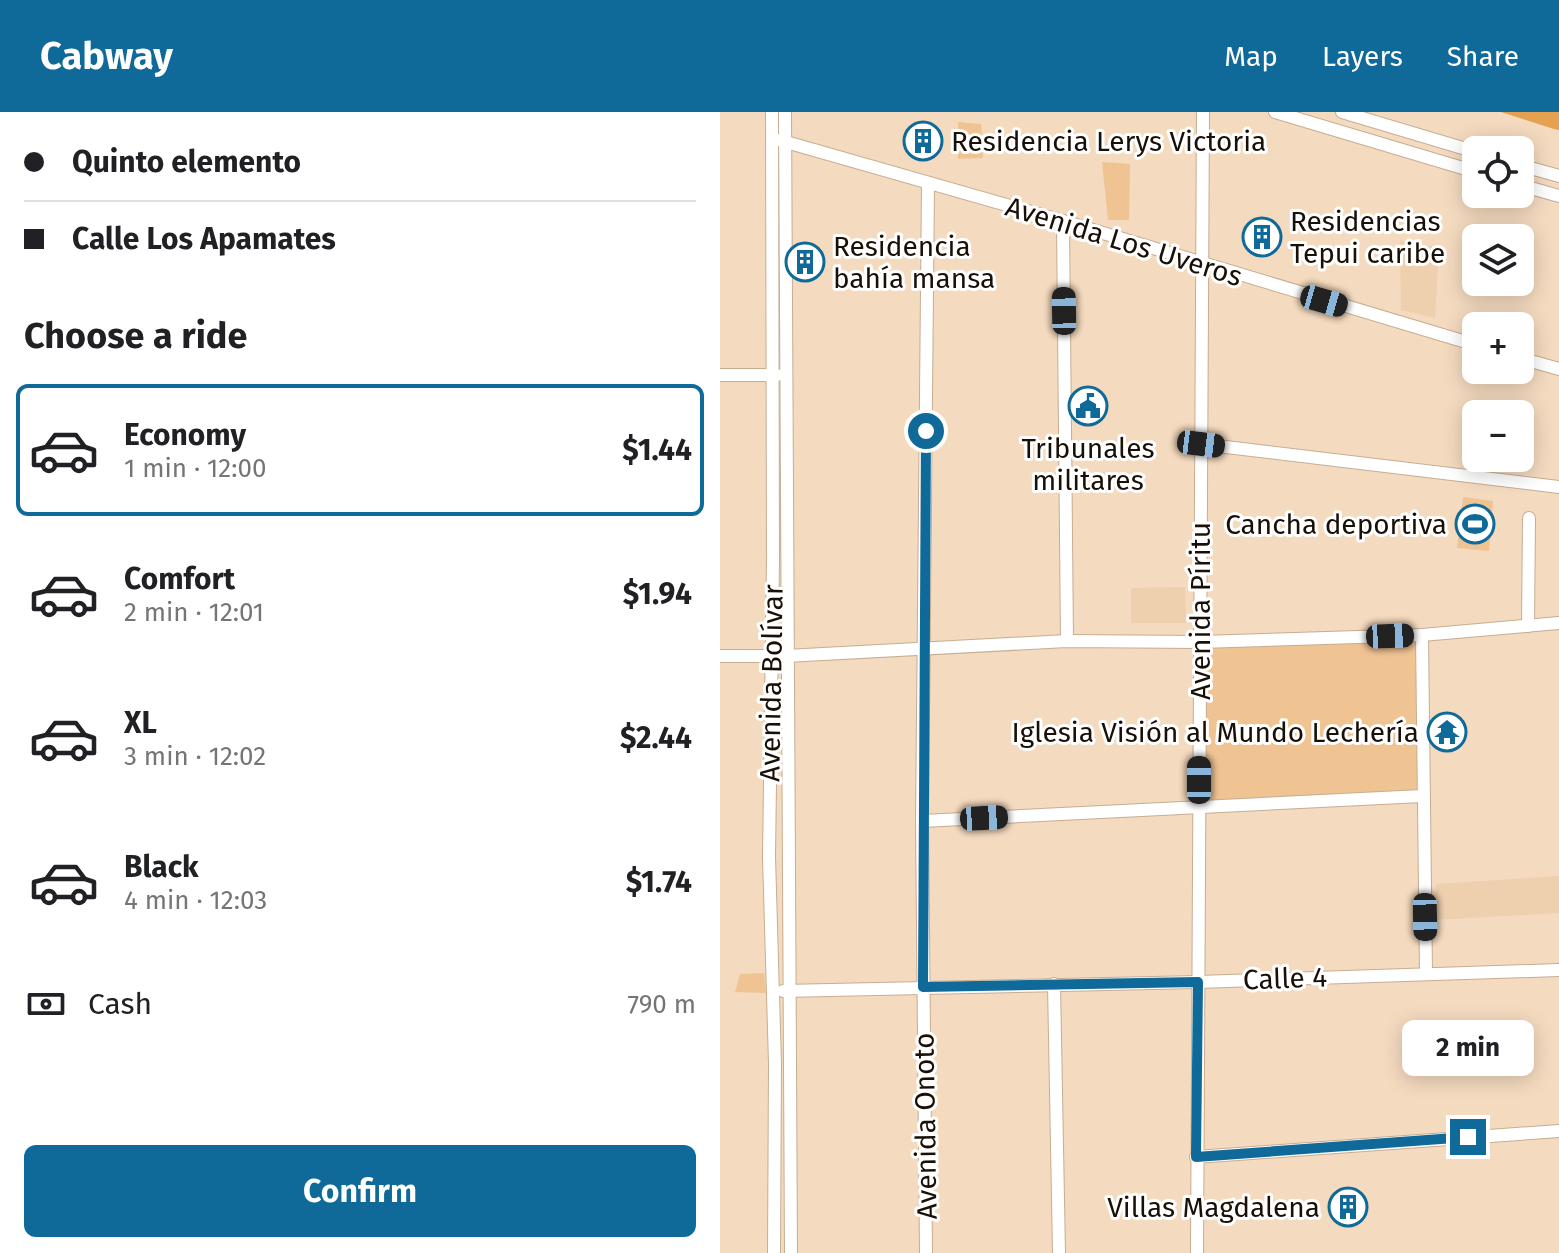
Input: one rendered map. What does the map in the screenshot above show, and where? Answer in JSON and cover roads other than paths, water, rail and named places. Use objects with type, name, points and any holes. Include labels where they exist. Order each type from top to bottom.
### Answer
[{"type":"street","name":"Avenida Bolívar","points":[[772,112],[779,140]]},
{"type":"street","name":"Avenida Bolívar","points":[[774,1253],[769,857],[779,375],[779,140],[785,112]]},
{"type":"street","name":"Avenida Píritu","points":[[1197,1253],[1203,112]]},
{"type":"street","points":[[1275,112],[1462,168]]},
{"type":"street","points":[[1342,112],[1462,148]]},
{"type":"street","points":[[1382,144],[1386,125]]},
{"type":"street","name":"Avenida Los Uveros","points":[[779,140],[1063,221],[1462,341]]},
{"type":"street","points":[[1534,169],[1559,176]]},
{"type":"street","name":"Avenida Onoto","points":[[926,1253],[922,821],[928,183]]},
{"type":"street","points":[[1534,189],[1559,196]]},
{"type":"street","points":[[1063,221],[1067,641]]},
{"type":"street","points":[[1534,362],[1559,369]]},
{"type":"street","points":[[720,375],[779,375]]},
{"type":"street","name":"Avenida Bolívar","points":[[779,375],[786,656],[791,1253]]},
{"type":"street","points":[[1201,444],[1559,487]]},
{"type":"street","points":[[1528,626],[1529,518]]},
{"type":"street","points":[[720,656],[786,656],[1067,641],[1200,642],[1422,635],[1559,623]]},
{"type":"street","points":[[1422,635],[1426,973]]},
{"type":"street","points":[[922,821],[1422,796]]},
{"type":"street","name":"Calle 4","points":[[772,991],[1559,970]]},
{"type":"street","points":[[1054,984],[1059,1253]]},
{"type":"street","points":[[1196,1157],[1559,1131]]},
{"type":"place","name":"Residencia Lerys Victoria","points":[[923,141]]},
{"type":"place","name":"Residencias Tepui caribe","points":[[1262,237]]},
{"type":"place","name":"Residencia bahía mansa","points":[[805,262]]},
{"type":"place","name":"Tribunales militares","points":[[1088,406]]},
{"type":"place","name":"Cancha deportiva","points":[[1475,524]]},
{"type":"place","name":"Iglesia Visión al Mundo Lechería","points":[[1447,732]]},
{"type":"place","name":"Villas Magdalena","points":[[1348,1207]]}]
